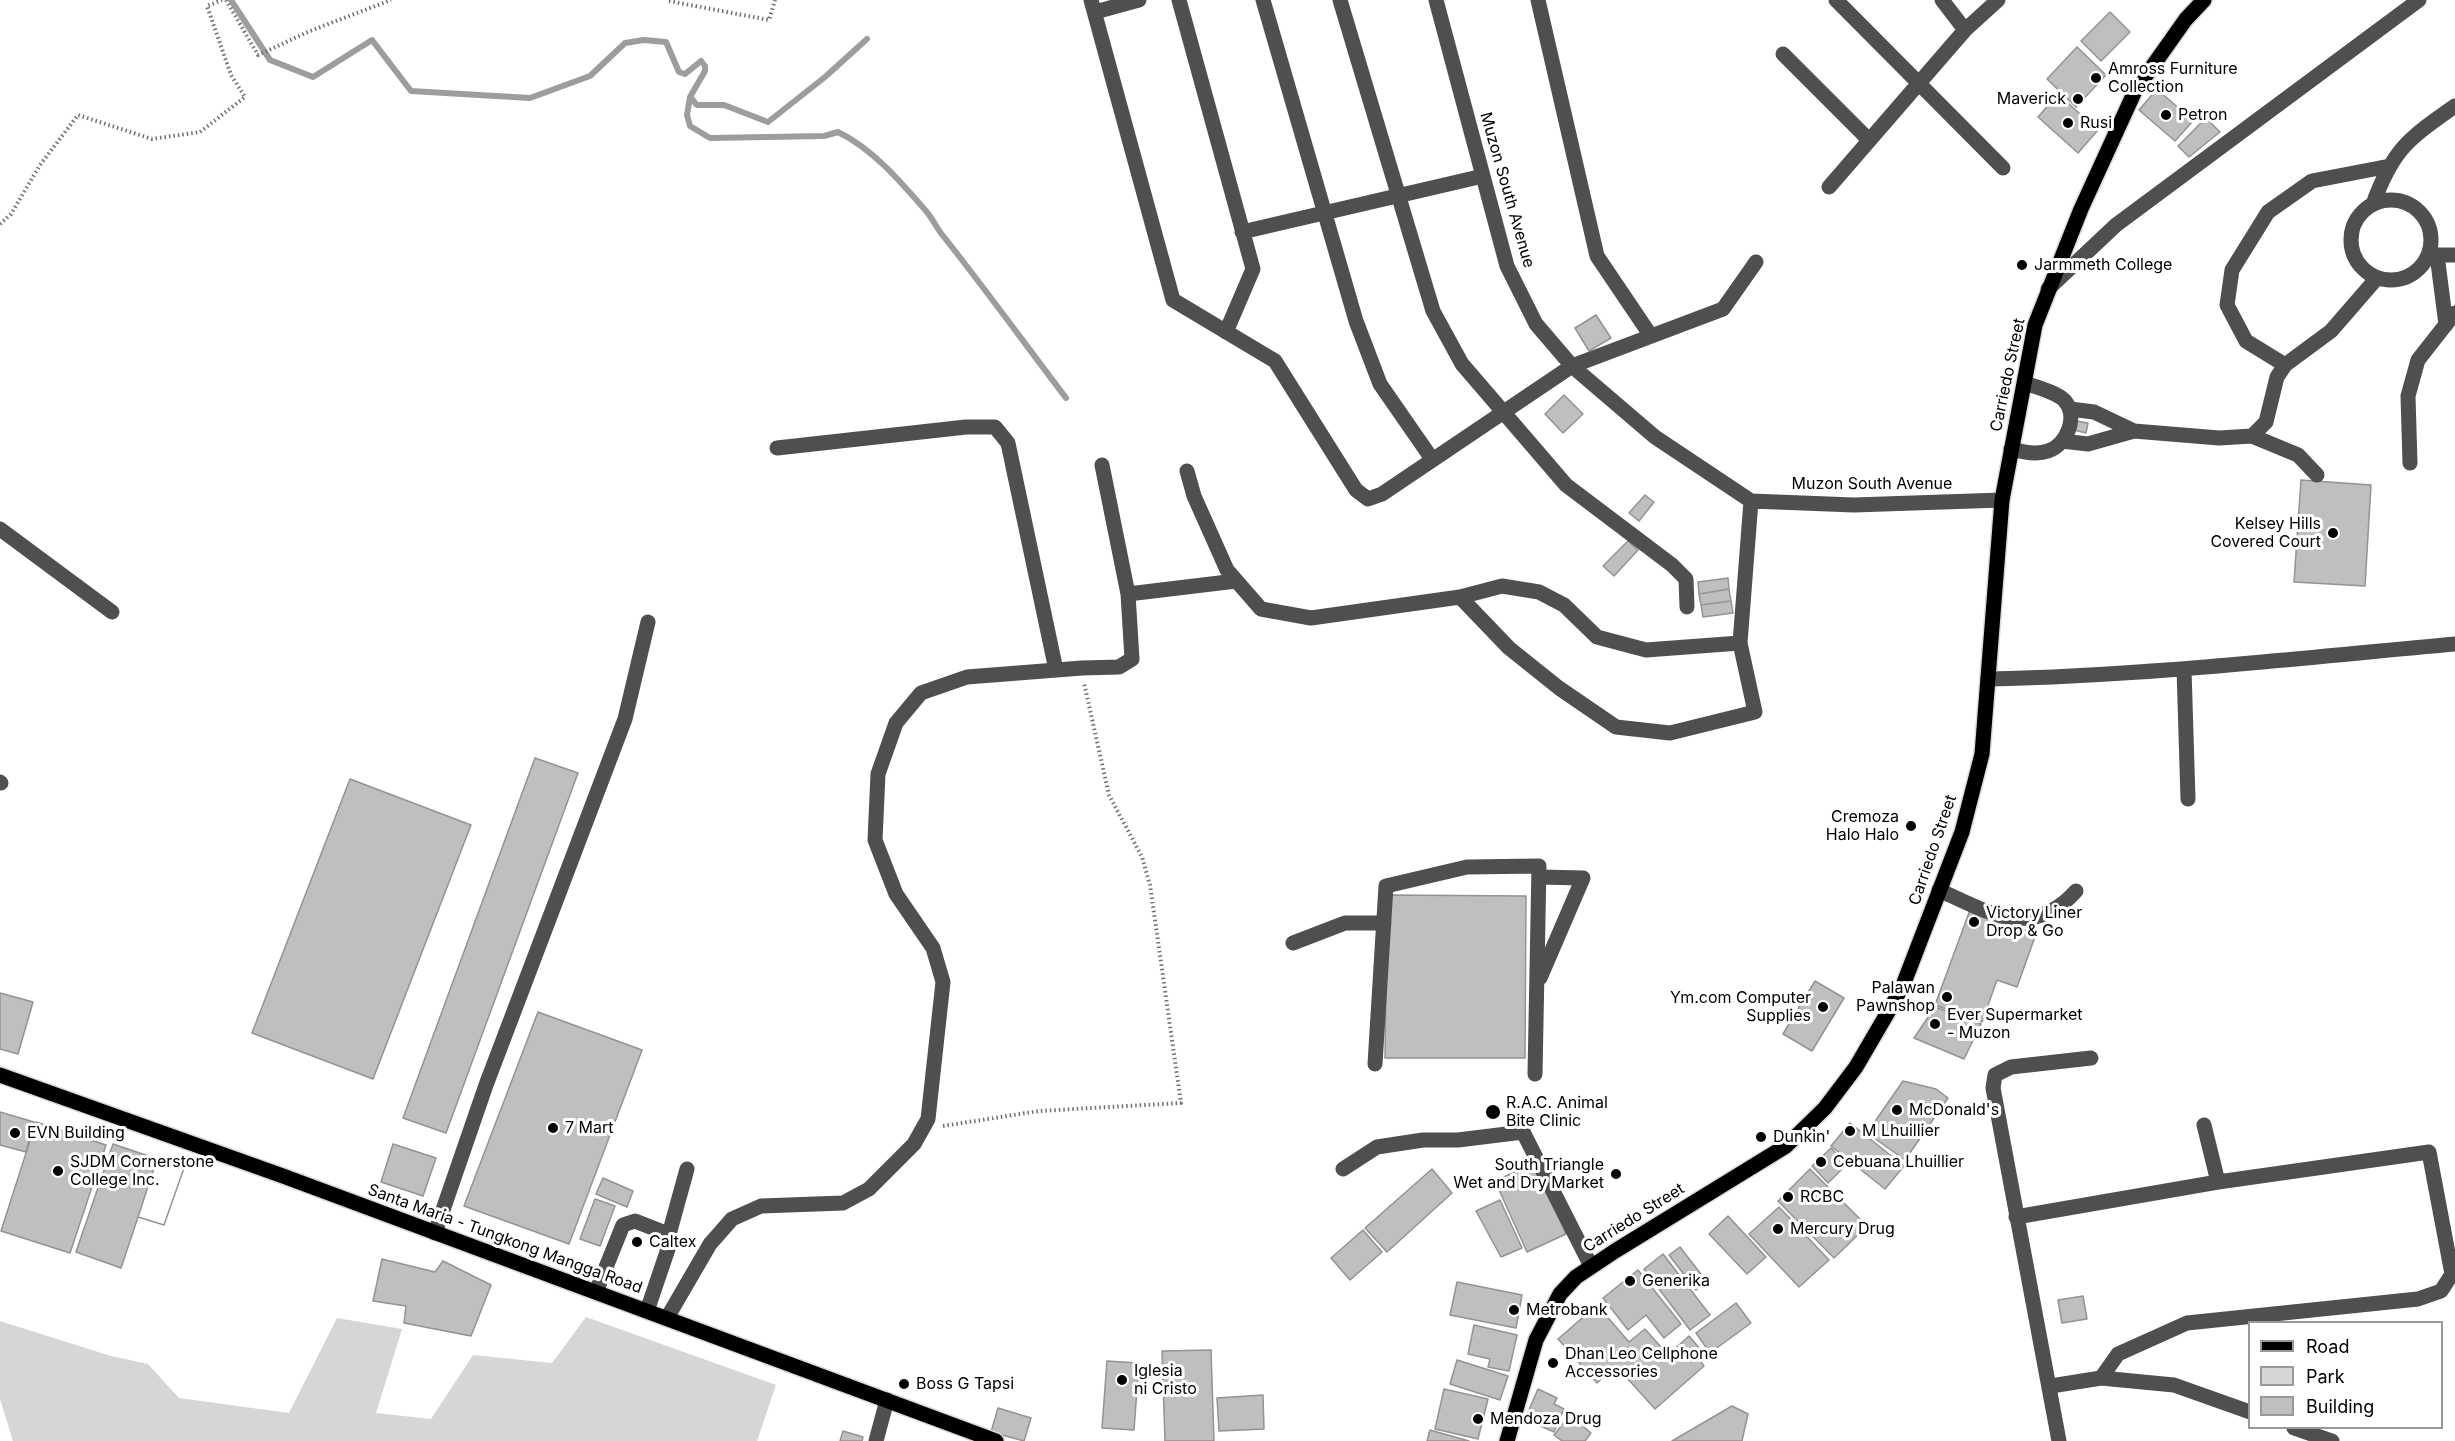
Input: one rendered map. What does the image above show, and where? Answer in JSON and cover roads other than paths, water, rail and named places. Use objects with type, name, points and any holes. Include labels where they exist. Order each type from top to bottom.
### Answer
[{"type":"main road","name":"Carriedo Street","points":[[1507,1441],[1536,1340],[1546,1316],[1560,1294],[1576,1277],[1592,1266],[1786,1146],[1825,1108],[1856,1067],[1902,988],[1962,832],[1982,754],[2002,500],[2035,325],[2048,290],[2135,92],[2186,19],[2204,0]]},
{"type":"main road","name":"Santa Maria - Tungkong Mangga Road","points":[[0,1075],[887,1400],[973,1438],[996,1441]]},
{"type":"street","points":[[1139,0],[1093,6],[1173,300],[1275,361],[1356,490],[1368,499],[1382,494],[1572,366],[1723,309],[1756,262]]},
{"type":"street","points":[[1179,0],[1252,269],[1226,332]]},
{"type":"street","points":[[1263,0],[1323,214],[1356,321],[1380,384],[1432,459]]},
{"type":"street","points":[[1340,0],[1433,310],[1462,364],[1501,413],[1566,485],[1686,579],[1687,607]]},
{"type":"street","name":"Muzon South Avenue","points":[[1436,0],[1507,266],[1536,324],[1572,366],[1654,437],[1751,501],[1854,505],[2002,500]]},
{"type":"street","points":[[1538,0],[1597,256],[1651,336]]},
{"type":"street","points":[[1836,0],[2002,168]]},
{"type":"street","points":[[1942,0],[1965,30]]},
{"type":"street","points":[[1829,187],[1965,30],[1998,0]]},
{"type":"street","points":[[2048,290],[2116,225],[2419,0]]},
{"type":"street","points":[[1783,54],[1869,140]]},
{"type":"street","points":[[2373,204],[2390,166],[2412,136],[2455,106]]},
{"type":"street","points":[[2285,365],[2246,341],[2227,305],[2232,270],[2268,213],[2312,182],[2390,166]]},
{"type":"street","points":[[1242,232],[1399,198],[1483,176]]},
{"type":"street","points":[[2410,463],[2408,396],[2418,360],[2450,319],[2432,255],[2430,228],[2423,216],[2413,207],[2400,201],[2386,200],[2373,204],[2362,212],[2355,223],[2352,242],[2357,261],[2366,271],[2378,278],[2401,279],[2422,266],[2432,255],[2455,255]]},
{"type":"street","points":[[2252,436],[2266,422],[2277,377],[2285,365],[2331,331],[2378,278]]},
{"type":"street","points":[[2011,449],[2024,453],[2048,451],[2062,441],[2068,431],[2070,409],[2063,399],[2025,383]]},
{"type":"street","points":[[2070,409],[2094,412],[2134,431]]},
{"type":"street","points":[[777,448],[966,426],[995,427],[1008,443],[1056,670]]},
{"type":"street","points":[[2062,441],[2088,444],[2134,431],[2219,438],[2252,436],[2298,455],[2317,475]]},
{"type":"street","points":[[667,1318],[710,1244],[732,1219],[761,1206],[843,1203],[869,1189],[914,1144],[928,1119],[943,982],[933,948],[896,894],[875,840],[878,774],[896,723],[921,693],[967,677],[1119,667],[1132,659],[1128,594],[1102,465]]},
{"type":"street","points":[[1187,471],[1198,507],[1227,570],[1261,609],[1311,618],[1460,597],[1502,586],[1539,592],[1564,605],[1597,637],[1646,650],[1740,643]]},
{"type":"street","points":[[1460,597],[1509,648],[1559,688],[1616,727],[1670,733],[1755,712],[1740,643],[1751,501]]},
{"type":"street","points":[[0,529],[112,612]]},
{"type":"street","points":[[1128,594],[1236,581]]},
{"type":"street","points":[[435,1233],[486,1085],[625,719],[648,622]]},
{"type":"street","points":[[1988,679],[2063,678],[2184,669],[2455,644]]},
{"type":"street","points":[[2184,669],[2188,799]]},
{"type":"street","points":[[1375,1064],[1386,886],[1467,867],[1539,866],[1535,1074]]},
{"type":"street","points":[[1536,987],[1583,878],[1539,877]]},
{"type":"street","points":[[1940,890],[1989,913],[2009,919],[2050,914],[2062,906],[2076,891]]},
{"type":"street","points":[[1293,942],[1345,923],[1384,922]]},
{"type":"street","points":[[2059,1441],[2051,1386],[2016,1217],[1993,1088],[1995,1075],[2011,1067],[2091,1058]]},
{"type":"street","points":[[2204,1125],[2218,1182]]},
{"type":"street","points":[[1343,1169],[1377,1147],[1423,1140],[1458,1140],[1523,1132],[1592,1266]]},
{"type":"street","points":[[2016,1217],[2218,1182],[2429,1152],[2452,1274],[2441,1291],[2418,1299],[2187,1323],[2118,1354],[2101,1378]]},
{"type":"street","points":[[647,1311],[668,1250],[668,1238],[687,1168]]},
{"type":"street","points":[[596,1292],[623,1225],[635,1221],[663,1232],[668,1238]]},
{"type":"street","points":[[2051,1386],[2101,1378],[2174,1385],[2248,1411]]},
{"type":"street","points":[[876,1441],[887,1400]]},
{"type":"street","points":[[2297,1429],[2332,1441]]},
{"type":"waterway","points":[[231,0],[270,60],[313,77],[372,40],[411,91],[530,98],[590,76],[625,43],[644,40],[666,42],[679,72],[685,74],[701,61],[705,66],[705,71],[690,97],[697,105],[724,105],[768,122],[825,77],[867,39]]},
{"type":"waterway","points":[[690,97],[687,115],[690,126],[710,138],[824,136],[838,132],[863,147],[926,211],[1066,398]]},
{"type":"place","name":"Amross Furniture Collection","points":[[2096,78]]},
{"type":"place","name":"Maverick","points":[[2078,99]]},
{"type":"place","name":"Petron","points":[[2166,115]]},
{"type":"place","name":"Rusi","points":[[2068,123]]},
{"type":"place","name":"Jarmmeth College","points":[[2022,265]]},
{"type":"place","name":"Kelsey Hills Covered Court","points":[[2333,533]]},
{"type":"place","name":"Cremoza Halo Halo","points":[[1911,826]]},
{"type":"place","name":"Victory Liner Drop & Go","points":[[1974,922]]},
{"type":"place","name":"Palawan Pawnshop","points":[[1947,997]]},
{"type":"place","name":"Ym.com Computer Supplies","points":[[1823,1007]]},
{"type":"place","name":"Ever Supermarket - Muzon","points":[[1935,1024]]},
{"type":"place","name":"McDonald's","points":[[1897,1110]]},
{"type":"place","name":"R.A.C. Animal Bite Clinic","points":[[1493,1112]]},
{"type":"place","name":"7 Mart","points":[[553,1128]]},
{"type":"place","name":"M Lhuillier","points":[[1850,1131]]},
{"type":"place","name":"EVN Building","points":[[15,1133]]},
{"type":"place","name":"Dunkin'","points":[[1761,1137]]},
{"type":"place","name":"Cebuana Lhuillier","points":[[1821,1162]]},
{"type":"place","name":"SJDM Cornerstone College Inc.","points":[[58,1171]]},
{"type":"place","name":"South Triangle Wet and Dry Market","points":[[1616,1174]]},
{"type":"place","name":"RCBC","points":[[1788,1197]]},
{"type":"place","name":"Mercury Drug","points":[[1778,1229]]},
{"type":"place","name":"Caltex","points":[[637,1242]]},
{"type":"place","name":"Generika","points":[[1630,1281]]},
{"type":"place","name":"Metrobank","points":[[1514,1310]]},
{"type":"place","name":"Dhan Leo Cellphone Accessories","points":[[1553,1363]]},
{"type":"place","name":"Iglesia ni Cristo","points":[[1122,1380]]},
{"type":"place","name":"Boss G Tapsi","points":[[904,1384]]},
{"type":"place","name":"Mendoza Drug","points":[[1478,1419]]}]
